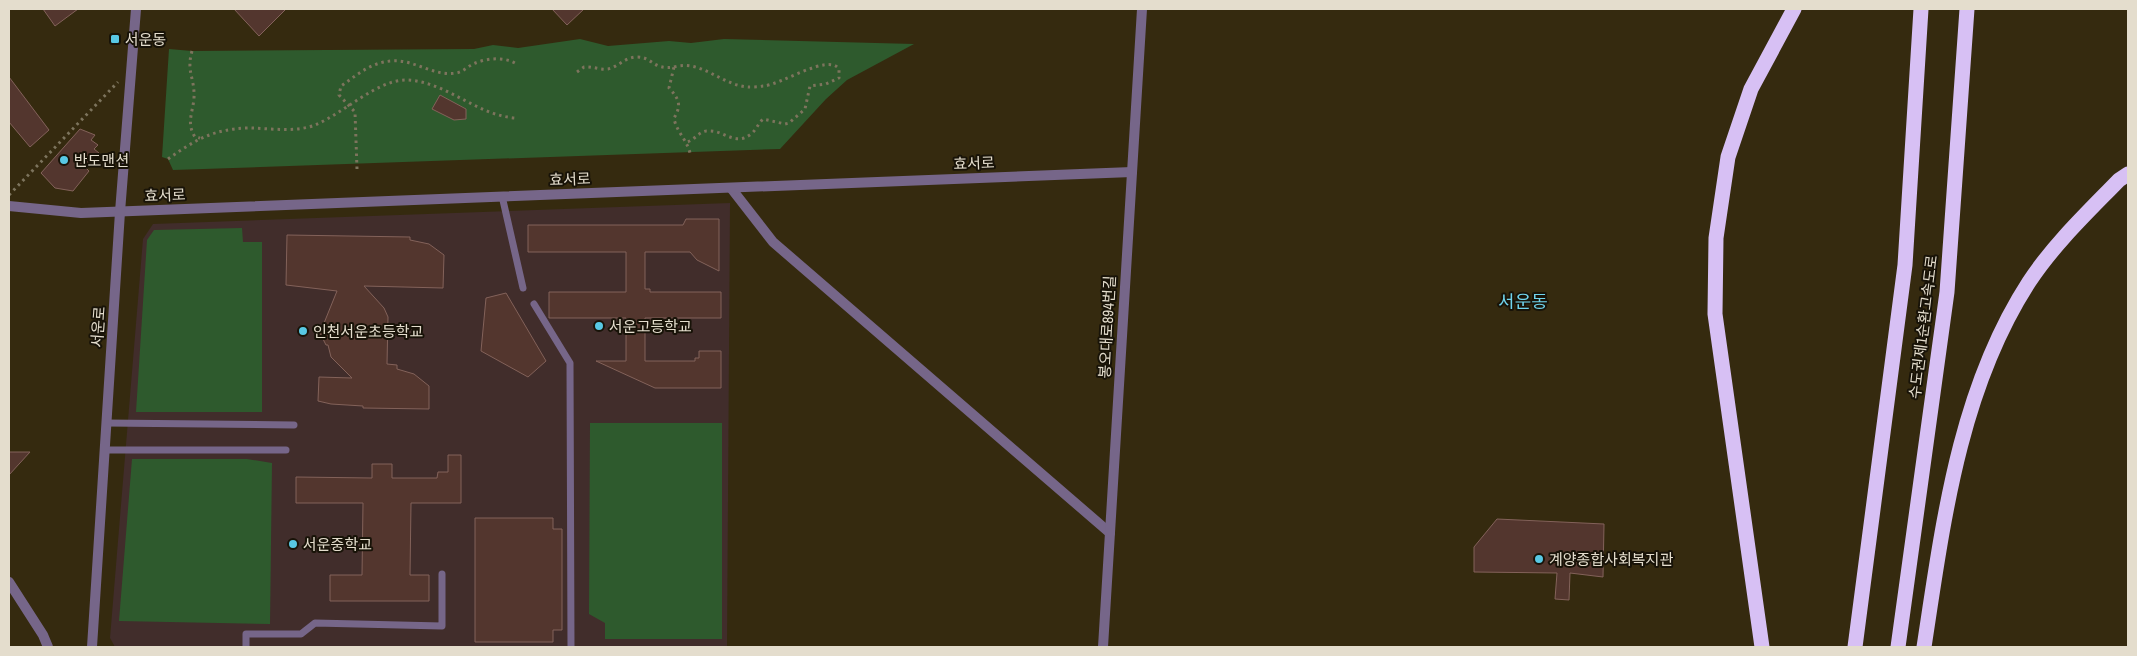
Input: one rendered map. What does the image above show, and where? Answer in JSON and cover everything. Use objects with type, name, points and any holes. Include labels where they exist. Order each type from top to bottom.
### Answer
[{"type":"highway","points":[[1762,647],[1715,314],[1716,238],[1728,157],[1751,89],[1794,9]]},
{"type":"highway","name":"수도권제1순환고속도로","points":[[1855,647],[1904,265],[1921,9]]},
{"type":"highway","name":"수도권제1순환고속도로","points":[[1898,647],[1947,292],[1967,9]]},
{"type":"highway","points":[[1924,647],[1939,550],[1956,463],[1974,400],[2003,330],[2029,282],[2070,231],[2128,174]]},
{"type":"street","name":"서운로","points":[[92,647],[120,212],[136,9]]},
{"type":"street","name":"봉오대로894번길","points":[[1103,647],[1142,9]]},
{"type":"street","name":"효서로","points":[[9,206],[81,213],[120,212],[1132,172]]},
{"type":"street","points":[[731,188],[774,242],[1110,533]]},
{"type":"street","points":[[9,582],[43,635],[48,647]]},
{"type":"lane","points":[[502,196],[523,288]]},
{"type":"lane","points":[[534,304],[570,364],[571,647]]},
{"type":"lane","points":[[106,423],[294,425]]},
{"type":"lane","points":[[105,450],[286,450]]},
{"type":"lane","points":[[246,647],[246,634],[301,634],[315,623],[442,626],[442,574]]},
{"type":"path","points":[[192,51],[188,64],[194,95],[190,122],[191,131],[195,137],[200,138]]},
{"type":"path","points":[[577,72],[584,67],[609,69],[631,58],[638,57],[646,59],[658,67],[681,65],[700,69],[747,87],[773,84],[823,64],[832,64],[839,70],[839,78],[834,81],[810,86],[806,109],[789,123],[785,124],[763,119],[752,134],[743,139],[728,138],[715,131],[706,131],[687,142]]},
{"type":"path","points":[[357,169],[355,112],[348,107],[339,95],[341,86],[361,71],[393,60],[429,70],[455,74],[486,60],[502,59],[512,61],[518,66]]},
{"type":"path","points":[[674,67],[669,88],[678,100],[680,109],[674,118],[675,126],[687,142],[690,153]]},
{"type":"path","points":[[9,195],[131,68]]},
{"type":"path","points":[[168,159],[200,138],[230,129],[302,129],[330,118],[382,85],[406,80],[423,82],[484,110],[516,118]]},
{"type":"shaded area","points":[[730,203],[727,647],[115,647],[110,638],[143,239],[153,224]]},
{"type":"green space","points":[[580,39],[608,46],[669,41],[691,43],[724,39],[914,44],[847,80],[826,99],[780,149],[173,170],[168,159],[162,157],[169,49],[192,51],[474,49],[493,45],[518,48]]},
{"type":"green space","points":[[242,228],[243,242],[262,242],[262,412],[136,412],[147,240],[154,230]]},
{"type":"green space","points":[[590,423],[722,423],[722,639],[605,639],[605,623],[589,614]]},
{"type":"green space","points":[[132,459],[247,459],[272,463],[270,624],[119,621]]},
{"type":"building","points":[[43,9],[78,9],[55,26]]},
{"type":"building","points":[[234,9],[286,9],[259,36]]},
{"type":"building","points":[[552,9],[584,9],[567,25]]},
{"type":"building","points":[[9,77],[49,130],[30,147],[9,122]]},
{"type":"building","points":[[440,95],[466,109],[466,119],[454,120],[432,109]]},
{"type":"building","points":[[80,129],[95,135],[91,140],[98,145],[94,149],[99,153],[86,168],[89,171],[73,191],[55,188],[41,173]]},
{"type":"building","points":[[686,219],[719,219],[719,271],[697,260],[690,252],[645,252],[645,289],[650,289],[650,292],[721,292],[721,318],[645,318],[645,361],[695,361],[695,358],[699,358],[699,351],[721,351],[721,388],[655,388],[596,361],[626,361],[626,318],[549,318],[549,292],[626,292],[626,252],[528,252],[528,225],[683,225]]},
{"type":"building","points":[[287,235],[410,237],[410,240],[429,244],[444,255],[443,288],[364,286],[384,308],[388,317],[387,364],[397,365],[397,369],[414,374],[429,386],[429,409],[363,408],[363,406],[331,404],[318,401],[319,377],[352,378],[331,357],[328,345],[326,345],[320,333],[337,291],[286,285]]},
{"type":"building","points":[[506,293],[546,361],[528,377],[481,351],[486,298]]},
{"type":"building","points":[[9,452],[30,452],[9,475]]},
{"type":"building","points":[[448,455],[461,455],[461,503],[411,503],[410,575],[429,575],[429,601],[330,601],[330,575],[362,575],[363,503],[296,503],[296,477],[372,478],[372,464],[392,464],[392,478],[437,478],[438,472],[448,472]]},
{"type":"building","points":[[475,518],[553,518],[553,529],[562,529],[562,630],[553,630],[553,642],[475,642]]},
{"type":"building","name":"계양종합사회복지관","points":[[1497,519],[1604,524],[1603,577],[1570,573],[1569,600],[1555,599],[1557,573],[1474,572],[1474,547]]},
{"type":"place","name":"서운동","points":[[115,39]]},
{"type":"place","name":"반도맨션","points":[[64,160]]},
{"type":"place","name":"서운고등학교","points":[[599,326]]},
{"type":"place","name":"인천서운초등학교","points":[[303,331]]},
{"type":"place","name":"서운중학교","points":[[293,544]]},
{"type":"place","name":"계양종합사회복지관","points":[[1539,559]]},
{"type":"district","name":"서운동","points":[[1523,301]]}]
